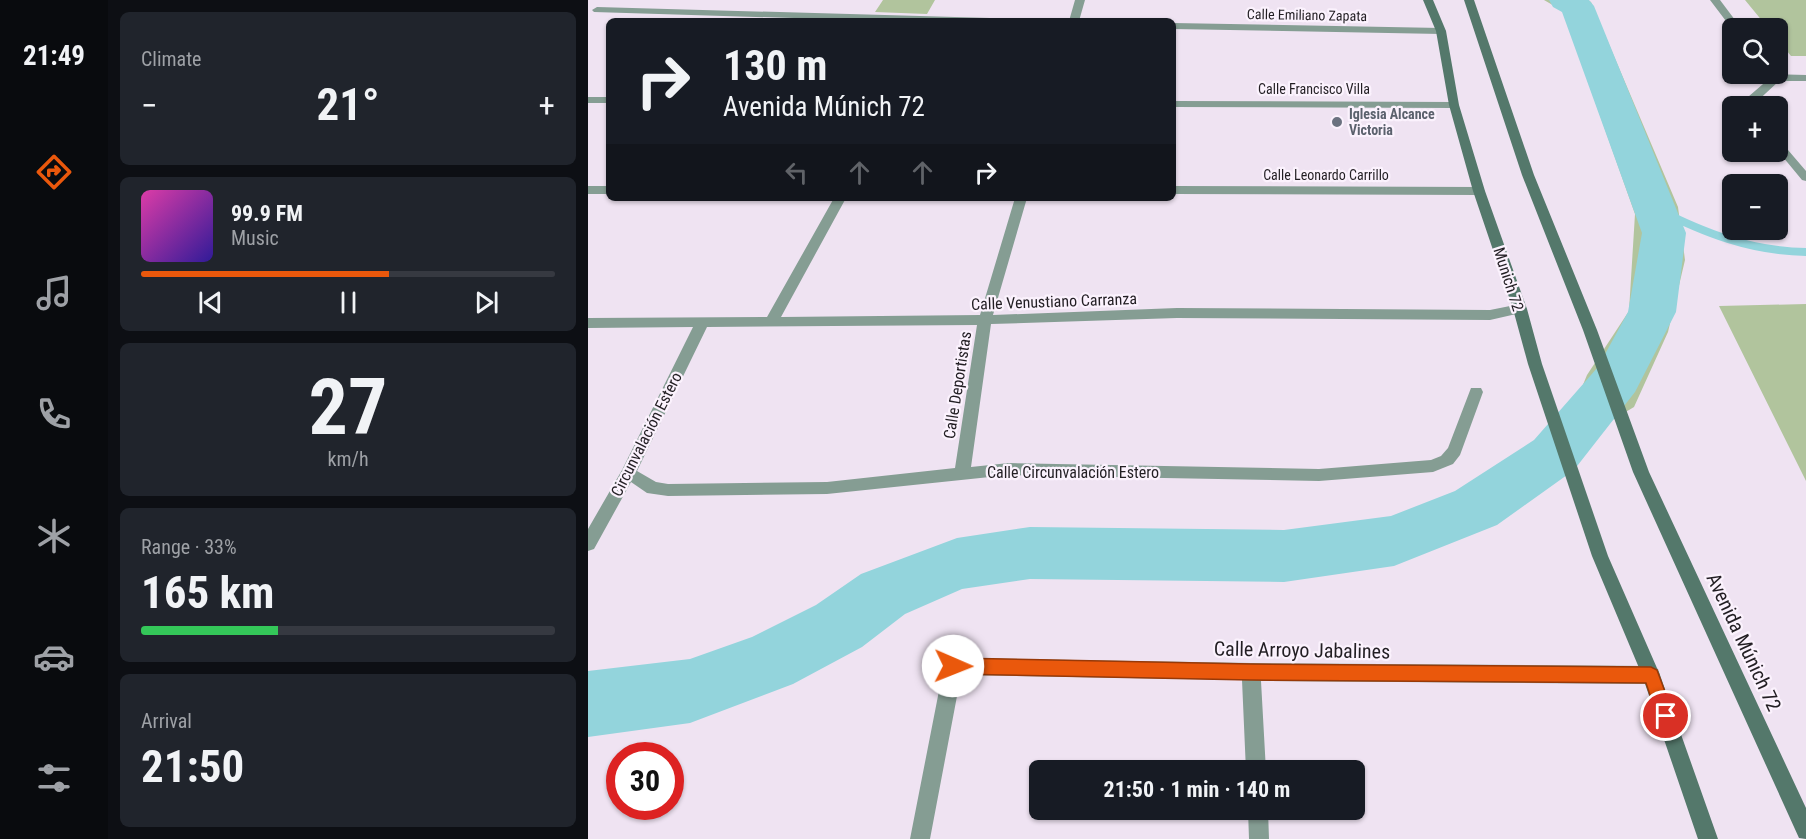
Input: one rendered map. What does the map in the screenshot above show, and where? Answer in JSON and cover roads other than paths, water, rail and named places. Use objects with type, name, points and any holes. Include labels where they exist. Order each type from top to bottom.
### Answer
[{"type":"main road","name":"Munich 72","points":[[1428,0],[1441,31],[1454,105],[1479,191],[1520,309],[1535,364],[1600,556],[1651,675]]},
{"type":"main road","name":"Avenida Múnich 72","points":[[1469,0],[1528,175],[1590,330],[1641,472],[1806,831]]},
{"type":"main road","points":[[1651,675],[1708,839]]},
{"type":"street","points":[[588,18],[606,0]]},
{"type":"street","points":[[1075,18],[1080,0]]},
{"type":"street","points":[[1715,0],[1729,18]]},
{"type":"street","points":[[597,10],[862,18]]},
{"type":"street","name":"Calle Emiliano Zapata","points":[[1176,26],[1441,31]]},
{"type":"street","points":[[1788,77],[1806,78]]},
{"type":"street","points":[[1754,96],[1766,84]]},
{"type":"street","points":[[588,100],[606,100]]},
{"type":"street","name":"Calle Francisco Villa","points":[[1176,104],[1454,105]]},
{"type":"street","points":[[1788,157],[1806,178]]},
{"type":"street","points":[[588,190],[606,190]]},
{"type":"street","name":"Calle Leonardo Carrillo","points":[[1176,190],[1479,191]]},
{"type":"street","points":[[771,322],[838,201]]},
{"type":"street","name":"Calle Deportistas","points":[[962,474],[985,321],[1020,201]]},
{"type":"street","name":"Calle Venustiano Carranza","points":[[588,323],[985,321],[1177,313],[1490,315],[1520,309]]},
{"type":"street","name":"Circunvalación Estero","points":[[588,544],[628,473],[702,322]]},
{"type":"street","name":"Calle Circunvalación Estero","points":[[628,473],[653,488],[668,490],[827,488],[1009,469],[1319,475],[1433,466],[1447,460],[1455,451],[1476,392]]},
{"type":"street","name":"Calle Arroyo Jabalines","points":[[920,839],[954,661],[1251,672],[1651,675]]},
{"type":"street","points":[[1251,672],[1255,760]]},
{"type":"street","points":[[1258,820],[1259,839]]},
{"type":"waterway","points":[[588,704],[690,691],[770,662],[839,626],[883,594],[957,564],[1030,553],[1284,556],[1394,541],[1476,508],[1554,455],[1617,379],[1652,312],[1664,233],[1577,6],[1565,0]]},
{"type":"waterway","points":[[1655,208],[1728,239],[1766,248],[1806,252]]},
{"type":"place","name":"Iglesia Alcance Victoria","points":[[1337,122]]}]
